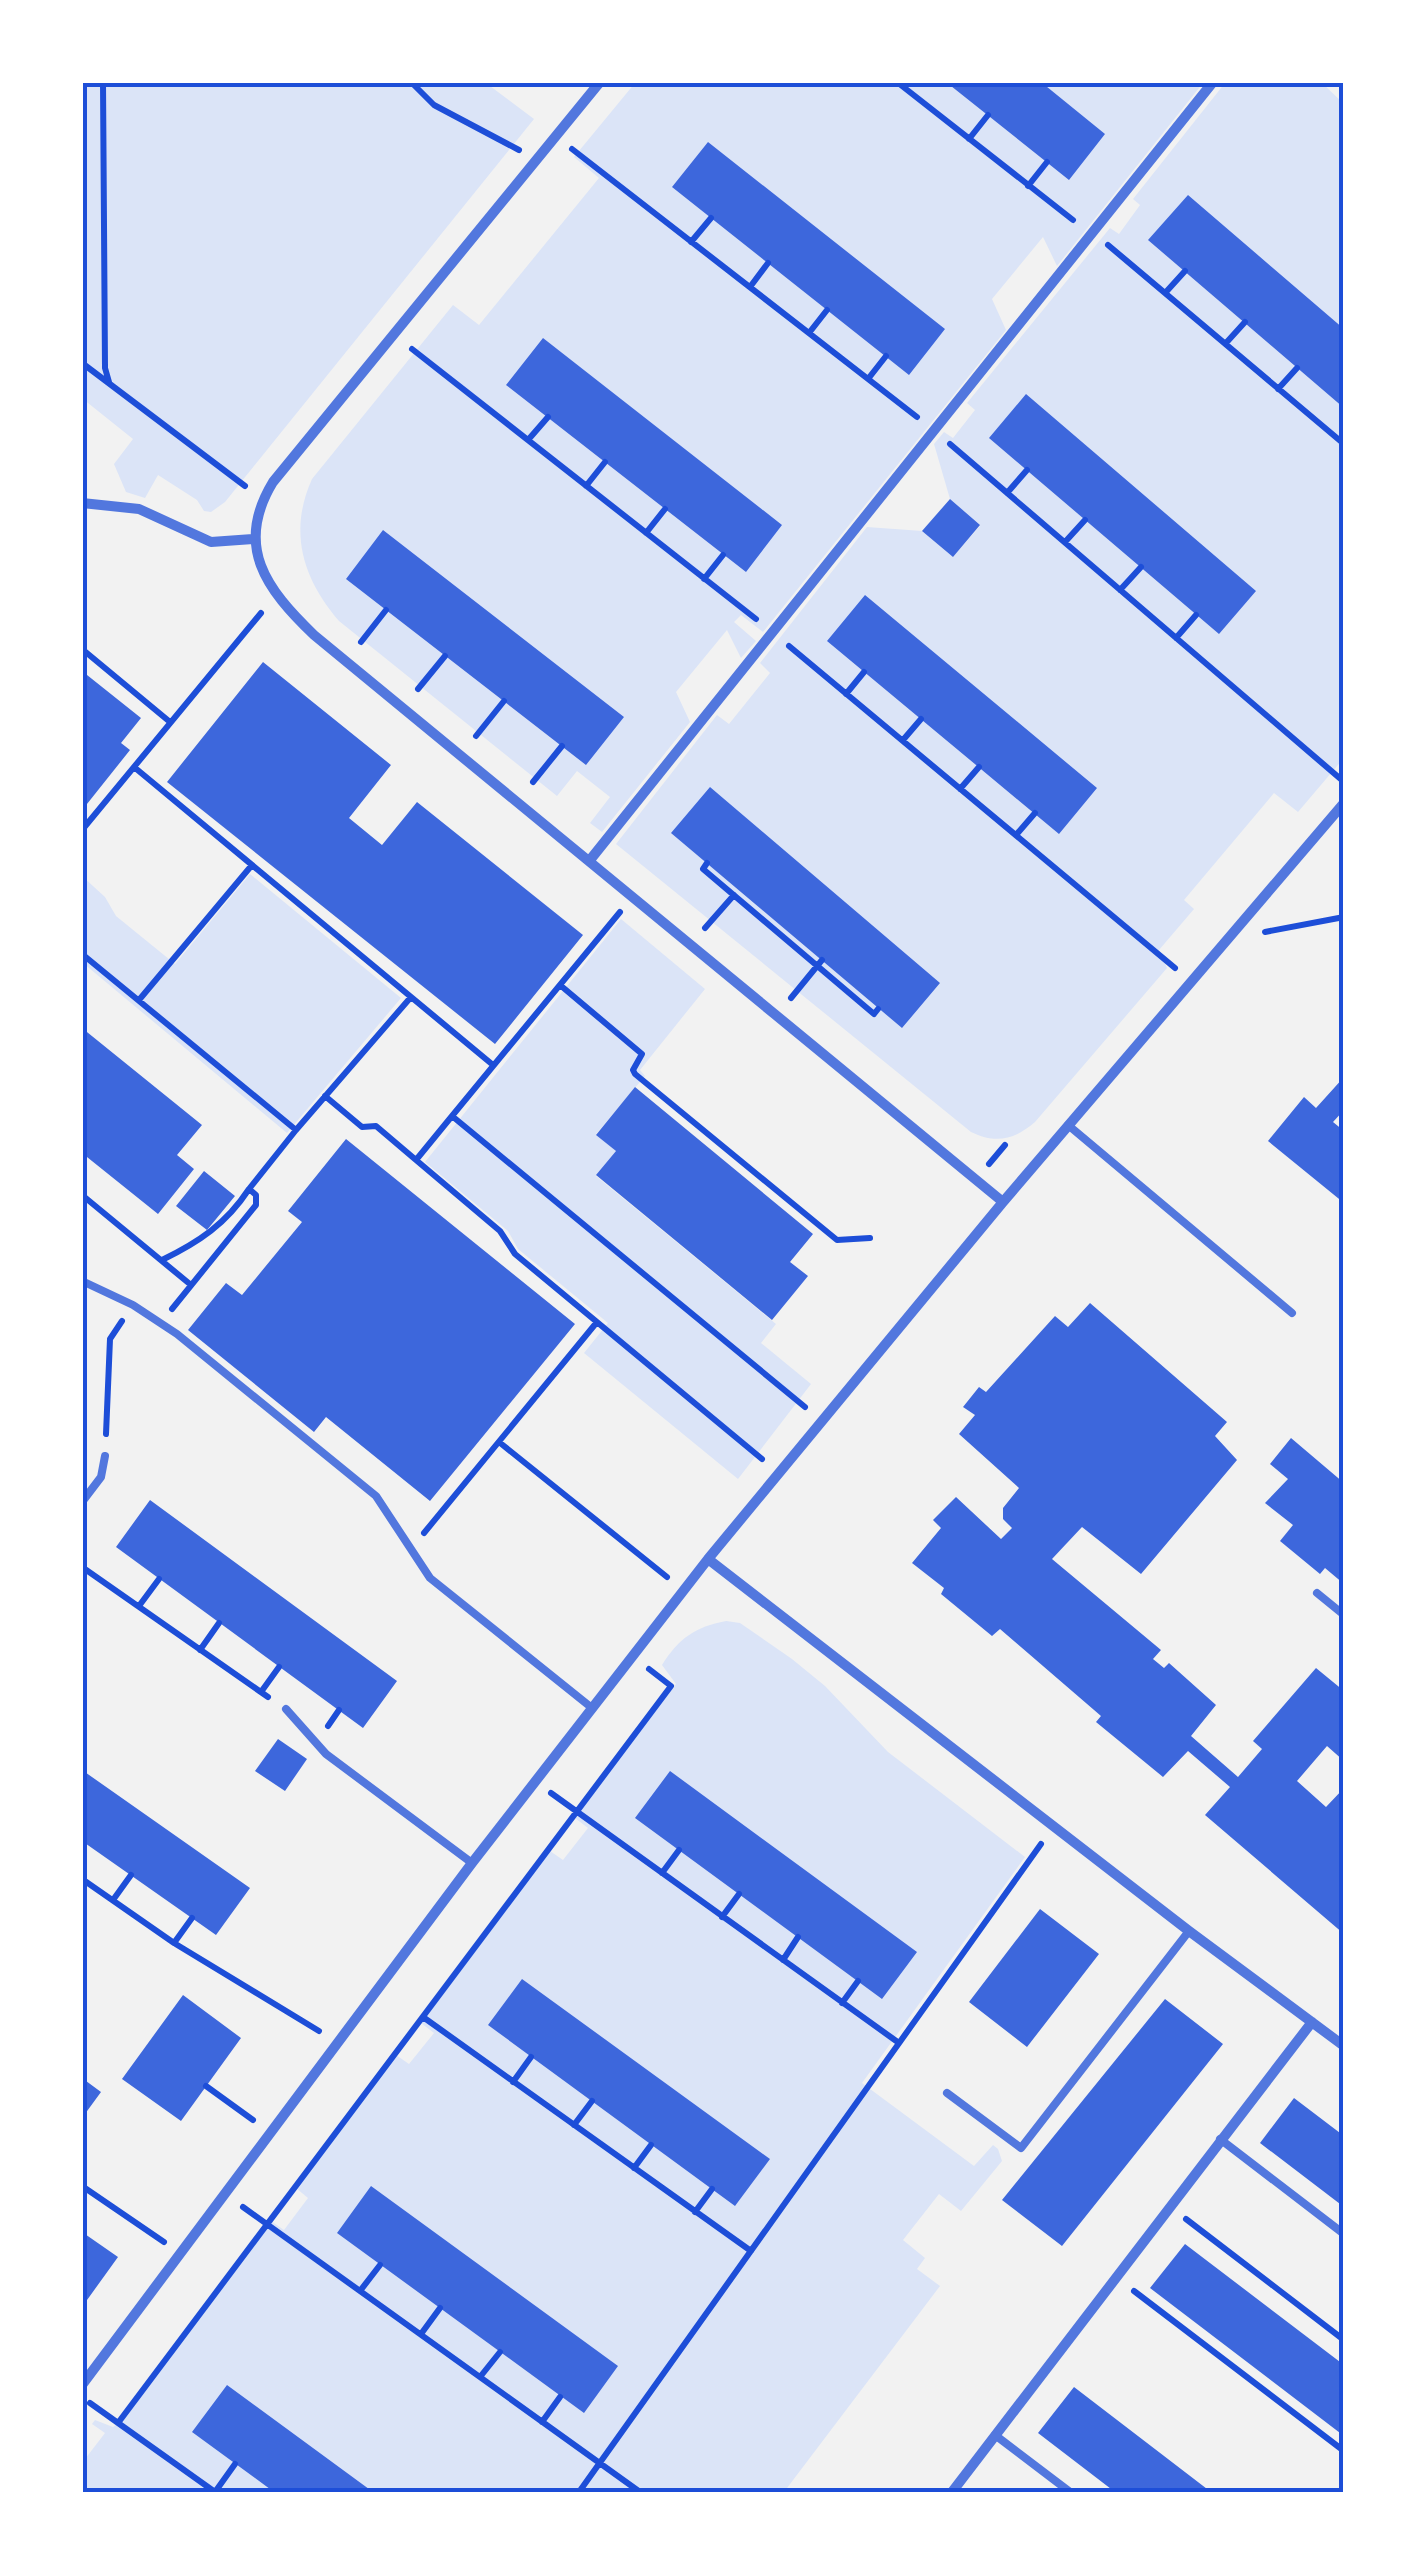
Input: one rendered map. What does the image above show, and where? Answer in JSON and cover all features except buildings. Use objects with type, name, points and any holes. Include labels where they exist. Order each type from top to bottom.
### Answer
[{"type":"street","points":[[600,82],[284,468],[262,500],[253,539],[261,566],[280,597],[312,633],[1003,1202]]},
{"type":"street","points":[[590,860],[1213,82]]},
{"type":"street","points":[[82,502],[140,509],[211,542],[253,539]]},
{"type":"street","points":[[82,2385],[472,1863],[684,1590],[1003,1202],[1344,803]]},
{"type":"street","points":[[708,1560],[1188,1931],[1344,2046]]},
{"type":"street","points":[[952,2492],[1312,2022]]},
{"type":"lane","points":[[1068,1125],[1292,1313]]},
{"type":"lane","points":[[82,1281],[161,1323],[376,1496],[434,1581],[592,1708]]},
{"type":"lane","points":[[82,1502],[102,1474],[104,1456]]},
{"type":"lane","points":[[1317,1593],[1344,1615]]},
{"type":"lane","points":[[286,1709],[326,1754],[472,1863]]},
{"type":"lane","points":[[946,2093],[1021,2148],[1188,1931]]},
{"type":"lane","points":[[1220,2139],[1344,2234]]},
{"type":"lane","points":[[994,2436],[1070,2492]]},
{"type":"path","points":[[103,82],[109,382]]},
{"type":"path","points":[[410,82],[434,105],[535,161]]},
{"type":"path","points":[[897,82],[1166,293],[1344,444]]},
{"type":"path","points":[[910,93],[919,82]]},
{"type":"path","points":[[969,139],[988,115]]},
{"type":"path","points":[[556,136],[936,432],[1344,782]]},
{"type":"path","points":[[1028,186],[1047,162]]},
{"type":"path","points":[[691,242],[711,218]]},
{"type":"path","points":[[750,287],[768,264]]},
{"type":"path","points":[[1166,293],[1185,271]]},
{"type":"path","points":[[808,333],[827,310]]},
{"type":"path","points":[[1226,344],[1245,322]]},
{"type":"path","points":[[394,335],[772,631],[1191,982]]},
{"type":"path","points":[[868,379],[886,356]]},
{"type":"path","points":[[82,363],[262,500]]},
{"type":"path","points":[[1278,388],[1297,368]]},
{"type":"path","points":[[528,440],[548,417]]},
{"type":"path","points":[[1335,437],[1344,428]]},
{"type":"path","points":[[586,486],[605,462]]},
{"type":"path","points":[[1007,493],[1026,470]]},
{"type":"path","points":[[646,533],[665,509]]},
{"type":"path","points":[[1065,542],[1084,520]]},
{"type":"path","points":[[704,578],[723,555]]},
{"type":"path","points":[[1120,590],[1140,567]]},
{"type":"path","points":[[82,830],[260,614],[280,597]]},
{"type":"path","points":[[360,642],[386,610]]},
{"type":"path","points":[[1176,638],[1196,615]]},
{"type":"path","points":[[82,649],[170,722]]},
{"type":"path","points":[[418,689],[445,656]]},
{"type":"path","points":[[846,694],[864,672]]},
{"type":"path","points":[[476,736],[504,702]]},
{"type":"path","points":[[903,740],[921,719]]},
{"type":"path","points":[[533,782],[562,746]]},
{"type":"path","points":[[134,767],[494,1065]]},
{"type":"path","points":[[960,789],[979,767]]},
{"type":"path","points":[[1016,835],[1035,814]]},
{"type":"path","points":[[707,863],[703,868],[820,963],[874,1014],[878,1008]]},
{"type":"path","points":[[139,1000],[252,865]]},
{"type":"path","points":[[416,1160],[633,895]]},
{"type":"path","points":[[692,943],[734,895]]},
{"type":"path","points":[[1264,932],[1344,917]]},
{"type":"path","points":[[82,954],[296,1130]]},
{"type":"path","points":[[777,1014],[820,963]]},
{"type":"path","points":[[560,984],[642,1054],[633,1070],[635,1074],[837,1240],[870,1238]]},
{"type":"path","points":[[162,1260],[212,1232],[234,1210],[296,1130],[411,997]]},
{"type":"path","points":[[325,1096],[360,1126],[376,1126],[500,1231],[514,1254],[762,1458]]},
{"type":"path","points":[[452,1116],[822,1421]]},
{"type":"path","points":[[161,1323],[256,1205],[257,1198],[250,1189]]},
{"type":"path","points":[[82,1195],[191,1285]]},
{"type":"path","points":[[411,1550],[597,1322]]},
{"type":"path","points":[[104,1456],[110,1339]]},
{"type":"path","points":[[499,1442],[684,1590]]},
{"type":"path","points":[[82,1567],[286,1709]]},
{"type":"path","points":[[139,1606],[159,1579]]},
{"type":"path","points":[[200,1650],[220,1623]]},
{"type":"path","points":[[118,2423],[671,1686],[632,1656]]},
{"type":"path","points":[[261,1692],[279,1666]]},
{"type":"path","points":[[535,1781],[899,2043]]},
{"type":"path","points":[[578,2492],[1054,1827]]},
{"type":"path","points":[[662,1874],[678,1850]]},
{"type":"path","points":[[113,1900],[132,1876]]},
{"type":"path","points":[[82,1878],[174,1944],[336,2044]]},
{"type":"path","points":[[722,1917],[739,1894]]},
{"type":"path","points":[[174,1944],[192,1918]]},
{"type":"path","points":[[782,1960],[798,1937]]},
{"type":"path","points":[[842,2002],[858,1981]]},
{"type":"path","points":[[422,2017],[751,2251]]},
{"type":"path","points":[[513,2082],[532,2057]]},
{"type":"path","points":[[206,2086],[253,2120]]},
{"type":"path","points":[[574,2125],[592,2101]]},
{"type":"path","points":[[634,2168],[651,2145]]},
{"type":"path","points":[[82,2186],[180,2253]]},
{"type":"path","points":[[695,2212],[712,2189]]},
{"type":"path","points":[[224,2194],[640,2492]]},
{"type":"path","points":[[1170,2206],[1344,2340]]},
{"type":"path","points":[[360,2291],[380,2264]]},
{"type":"path","points":[[1114,2277],[1344,2451]]},
{"type":"path","points":[[421,2334],[440,2308]]},
{"type":"path","points":[[1188,2333],[1196,2323]]},
{"type":"path","points":[[480,2378],[500,2352]]},
{"type":"path","points":[[1273,2398],[1281,2388]]},
{"type":"path","points":[[542,2422],[560,2396]]},
{"type":"path","points":[[82,2397],[215,2492],[236,2464]]},
{"type":"shaded area","points":[[82,83],[486,83],[534,119],[225,502],[211,512],[204,511],[197,500],[158,475],[145,498],[126,492],[114,464],[133,439],[83,399]]},
{"type":"shaded area","points":[[635,83],[1203,83],[1057,266],[1043,237],[992,299],[1006,330],[763,632],[741,615],[734,622],[756,641],[741,658],[727,630],[676,692],[690,722],[602,832],[590,823],[610,797],[577,771],[557,796],[339,621],[308,572],[301,518],[312,479],[453,305],[479,325],[599,178],[574,157]]},
{"type":"shaded area","points":[[1225,83],[1322,83],[1343,103],[1343,759],[1298,812],[1274,793],[1184,900],[1194,909],[1159,950],[1167,968],[1035,1122],[1012,1136],[989,1138],[971,1132],[616,844],[717,715],[729,724],[770,673],[760,663],[867,527],[922,531],[953,557],[980,526],[950,499],[934,444],[944,432],[953,438],[975,410],[967,403],[1110,228],[1119,234],[1140,205],[1133,199]]},
{"type":"shaded area","points":[[250,874],[401,998],[287,1133],[83,963],[82,876],[105,897],[116,916],[175,964]]},
{"type":"shaded area","points":[[621,919],[705,989],[640,1070],[645,1076],[596,1134],[616,1151],[596,1176],[776,1324],[761,1343],[811,1384],[738,1479],[584,1353],[608,1323],[518,1249],[508,1231],[425,1162]]},
{"type":"shaded area","points":[[726,1621],[740,1623],[792,1659],[825,1686],[888,1752],[1025,1857],[862,2083],[974,2166],[993,2145],[998,2149],[1002,2161],[961,2211],[939,2194],[903,2240],[925,2258],[917,2269],[940,2286],[784,2492],[83,2492],[82,2463],[105,2433],[92,2424],[95,2420],[113,2427],[123,2420],[271,2221],[284,2230],[308,2198],[296,2188],[396,2055],[409,2064],[434,2033],[421,2023],[550,1851],[563,1860],[588,1828],[575,1818],[676,1684],[662,1665],[668,1656],[689,1635]]}]
